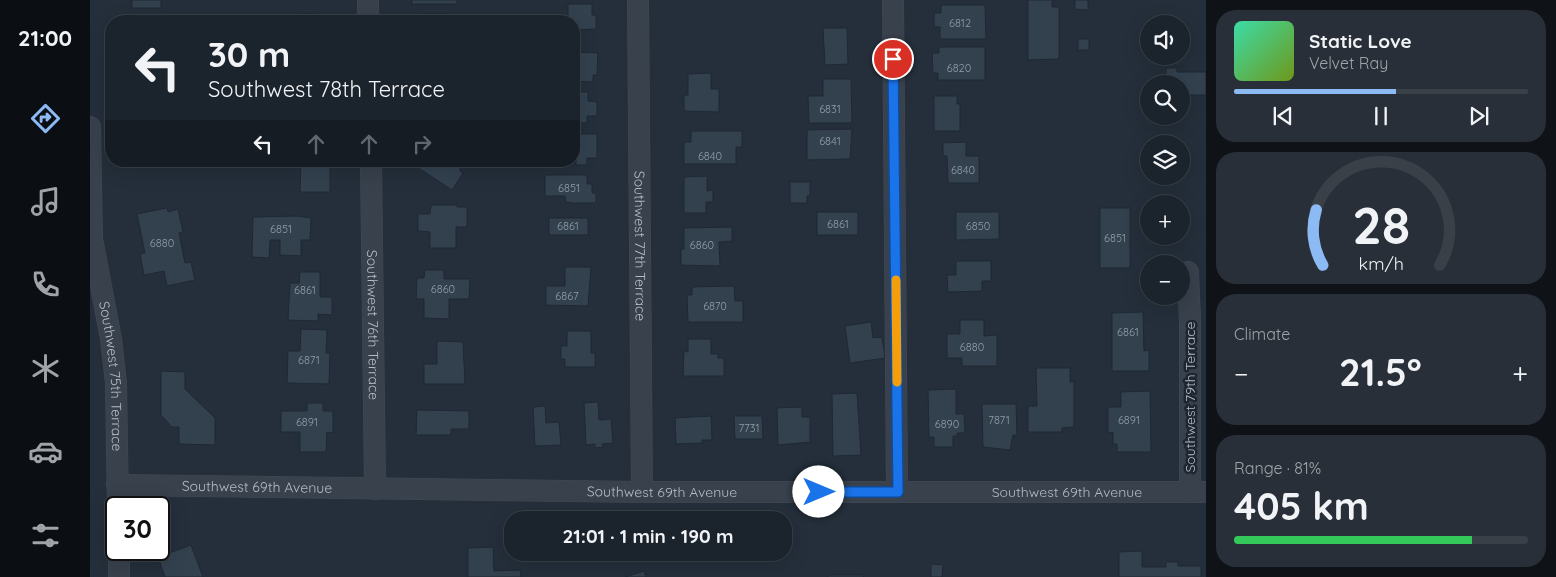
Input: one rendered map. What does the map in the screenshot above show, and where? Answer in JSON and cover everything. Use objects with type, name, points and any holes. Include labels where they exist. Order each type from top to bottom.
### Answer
[{"type":"street","points":[[368,0],[368,15]]},
{"type":"street","name":"Southwest 77th Terrace","points":[[638,0],[642,492]]},
{"type":"street","points":[[892,0],[898,492]]},
{"type":"street","name":"Southwest 75th Terrace","points":[[90,127],[90,192],[93,247],[114,360],[118,496]]},
{"type":"street","name":"Southwest 76th Terrace","points":[[371,167],[375,489]]},
{"type":"street","name":"Southwest 79th Terrace","points":[[1189,305],[1198,492]]},
{"type":"street","name":"Southwest 69th Avenue","points":[[117,484],[642,492],[1198,492]]},
{"type":"street","points":[[119,561],[119,577]]},
{"type":"building","points":[[132,0],[161,0],[161,8],[132,8]]},
{"type":"building","points":[[412,0],[457,0],[457,4],[412,4]]},
{"type":"building","points":[[1028,0],[1052,0],[1052,7],[1059,7],[1059,59],[1028,60]]},
{"type":"building","points":[[1075,0],[1088,0],[1088,10],[1075,9]]},
{"type":"building","points":[[568,4],[592,4],[592,15],[596,15],[596,29],[580,30],[580,15],[568,15]]},
{"type":"building","points":[[941,5],[985,5],[986,39],[940,39],[940,27],[934,27],[934,13],[941,13]]},
{"type":"building","points":[[299,14],[316,14],[316,15]]},
{"type":"building","points":[[422,14],[447,14],[447,15]]},
{"type":"building","points":[[823,28],[847,28],[848,64],[825,65]]},
{"type":"building","points":[[1078,39],[1089,39],[1089,50],[1078,50]]},
{"type":"building","points":[[939,47],[985,47],[985,80],[938,80],[938,73],[933,73],[932,53],[939,53]]},
{"type":"building","points":[[580,52],[598,53],[597,75],[593,75],[593,82],[580,81]]},
{"type":"building","points":[[1166,68],[1177,68],[1177,72],[1206,72],[1206,95],[1190,95],[1190,75],[1166,75]]},
{"type":"building","points":[[711,73],[711,89],[719,89],[719,112],[684,111],[684,95],[688,95],[688,74]]},
{"type":"building","points":[[823,79],[851,79],[852,123],[809,123],[808,96],[823,96]]},
{"type":"building","points":[[580,92],[588,92],[588,101],[597,102],[597,116],[587,116],[587,123],[580,123]]},
{"type":"building","points":[[934,96],[957,96],[957,104],[960,104],[960,131],[934,131]]},
{"type":"building","points":[[852,129],[850,159],[807,160],[807,130]]},
{"type":"building","points":[[691,131],[742,131],[742,147],[736,147],[736,164],[684,164],[684,142],[691,142]]},
{"type":"building","points":[[580,134],[597,134],[597,158],[587,158],[587,165],[580,165]]},
{"type":"building","points":[[966,142],[966,156],[979,156],[979,183],[948,183],[947,156],[943,156],[943,143]]},
{"type":"building","points":[[301,167],[330,167],[330,192],[300,192]]},
{"type":"building","points":[[417,167],[460,167],[460,171],[463,173],[452,190]]},
{"type":"building","points":[[545,175],[587,175],[587,184],[592,184],[592,193],[596,193],[596,203],[573,203],[566,202],[565,196],[545,196]]},
{"type":"building","points":[[707,176],[707,191],[713,190],[713,202],[706,202],[706,213],[684,213],[684,177]]},
{"type":"building","points":[[790,182],[810,182],[810,196],[807,196],[807,203],[790,203]]},
{"type":"building","points":[[431,205],[467,207],[467,227],[456,227],[456,248],[430,248],[430,232],[418,231],[418,214],[430,214]]},
{"type":"building","points":[[167,208],[168,212],[178,209],[183,232],[179,233],[185,263],[191,262],[195,280],[167,286],[164,271],[144,275],[140,254],[145,253],[137,214]]},
{"type":"building","points":[[1100,208],[1130,208],[1130,268],[1100,268]]},
{"type":"building","points":[[817,212],[858,212],[858,235],[817,235]]},
{"type":"building","points":[[956,212],[999,212],[999,239],[956,240]]},
{"type":"building","points":[[298,216],[311,218],[310,240],[301,240],[301,256],[280,255],[280,240],[270,240],[269,258],[252,257],[253,217]]},
{"type":"building","points":[[549,218],[588,218],[588,235],[549,235]]},
{"type":"building","points":[[732,227],[732,241],[719,242],[720,266],[681,265],[681,249],[684,249],[684,228]]},
{"type":"building","points":[[956,261],[991,261],[991,281],[982,281],[982,291],[948,292],[947,275],[956,275]]},
{"type":"building","points":[[565,267],[591,267],[588,306],[546,305],[546,286],[565,286]]},
{"type":"building","points":[[425,270],[444,270],[444,279],[470,279],[469,299],[449,299],[449,319],[424,318],[424,299],[416,299],[417,278],[424,278]]},
{"type":"building","points":[[300,272],[320,272],[320,297],[332,297],[332,315],[318,314],[318,321],[288,320],[290,283],[299,283]]},
{"type":"building","points":[[734,286],[735,301],[743,301],[743,322],[688,322],[687,295],[692,295],[692,287]]},
{"type":"building","points":[[1143,312],[1144,351],[1149,350],[1149,371],[1112,371],[1112,313]]},
{"type":"building","points":[[960,320],[984,320],[984,336],[997,335],[997,366],[962,366],[962,358],[947,358],[947,334],[960,334]]},
{"type":"building","points":[[871,322],[873,338],[882,337],[885,358],[850,363],[845,326]]},
{"type":"building","points":[[301,329],[327,330],[326,353],[330,353],[329,384],[287,383],[288,351],[300,351]]},
{"type":"building","points":[[567,331],[591,331],[591,353],[595,353],[595,367],[565,367],[565,359],[561,359],[561,346],[567,346]]},
{"type":"building","points":[[688,339],[711,339],[711,354],[718,354],[718,358],[724,358],[724,376],[683,376],[684,351],[688,352]]},
{"type":"building","points":[[437,341],[463,342],[465,384],[424,384],[424,364],[437,364]]},
{"type":"building","points":[[1036,368],[1070,368],[1070,382],[1074,382],[1074,427],[1062,428],[1062,432],[1028,432],[1028,406],[1037,406]]},
{"type":"building","points":[[161,371],[185,372],[185,389],[215,418],[215,445],[179,444],[179,427],[172,427],[161,415]]},
{"type":"building","points":[[956,389],[956,414],[964,414],[965,433],[957,433],[957,436],[953,436],[953,447],[934,447],[934,437],[929,437],[928,390]]},
{"type":"building","points":[[1150,391],[1151,452],[1117,452],[1117,444],[1113,444],[1113,432],[1108,433],[1108,407],[1121,407],[1121,392]]},
{"type":"building","points":[[857,393],[861,455],[833,456],[832,394]]},
{"type":"building","points":[[598,402],[599,420],[611,419],[613,443],[602,444],[603,447],[595,448],[595,444],[586,445],[584,403]]},
{"type":"building","points":[[307,403],[323,403],[323,411],[333,411],[333,433],[327,432],[326,452],[300,452],[300,432],[281,432],[281,411],[307,411]]},
{"type":"building","points":[[982,404],[1016,404],[1017,435],[1013,435],[1010,450],[983,447]]},
{"type":"building","points":[[545,406],[546,423],[559,422],[561,445],[535,446],[533,407]]},
{"type":"building","points":[[802,407],[802,417],[810,417],[810,442],[778,445],[777,408]]},
{"type":"building","points":[[417,410],[469,411],[469,429],[451,429],[451,435],[416,435]]},
{"type":"building","points":[[711,416],[712,440],[702,440],[702,443],[676,444],[675,418]]},
{"type":"building","points":[[734,416],[762,416],[763,439],[735,439]]},
{"type":"building","points":[[191,545],[203,577],[165,577],[159,561],[170,561],[170,553]]},
{"type":"building","points":[[493,547],[494,571],[520,570],[521,577],[468,577],[468,548]]},
{"type":"building","points":[[1142,551],[1142,567],[1166,567],[1166,562],[1178,562],[1178,566],[1201,566],[1201,577],[1119,577],[1119,552]]},
{"type":"building","points":[[931,564],[943,565],[942,577],[931,577]]},
{"type":"building","points":[[644,571],[646,577],[625,577]]},
{"type":"building","points":[[828,575],[864,575],[863,577],[828,577]]},
{"type":"slow traffic","points":[[896,280],[897,382]]},
{"type":"route","points":[[819,492],[898,492],[893,59]]}]
